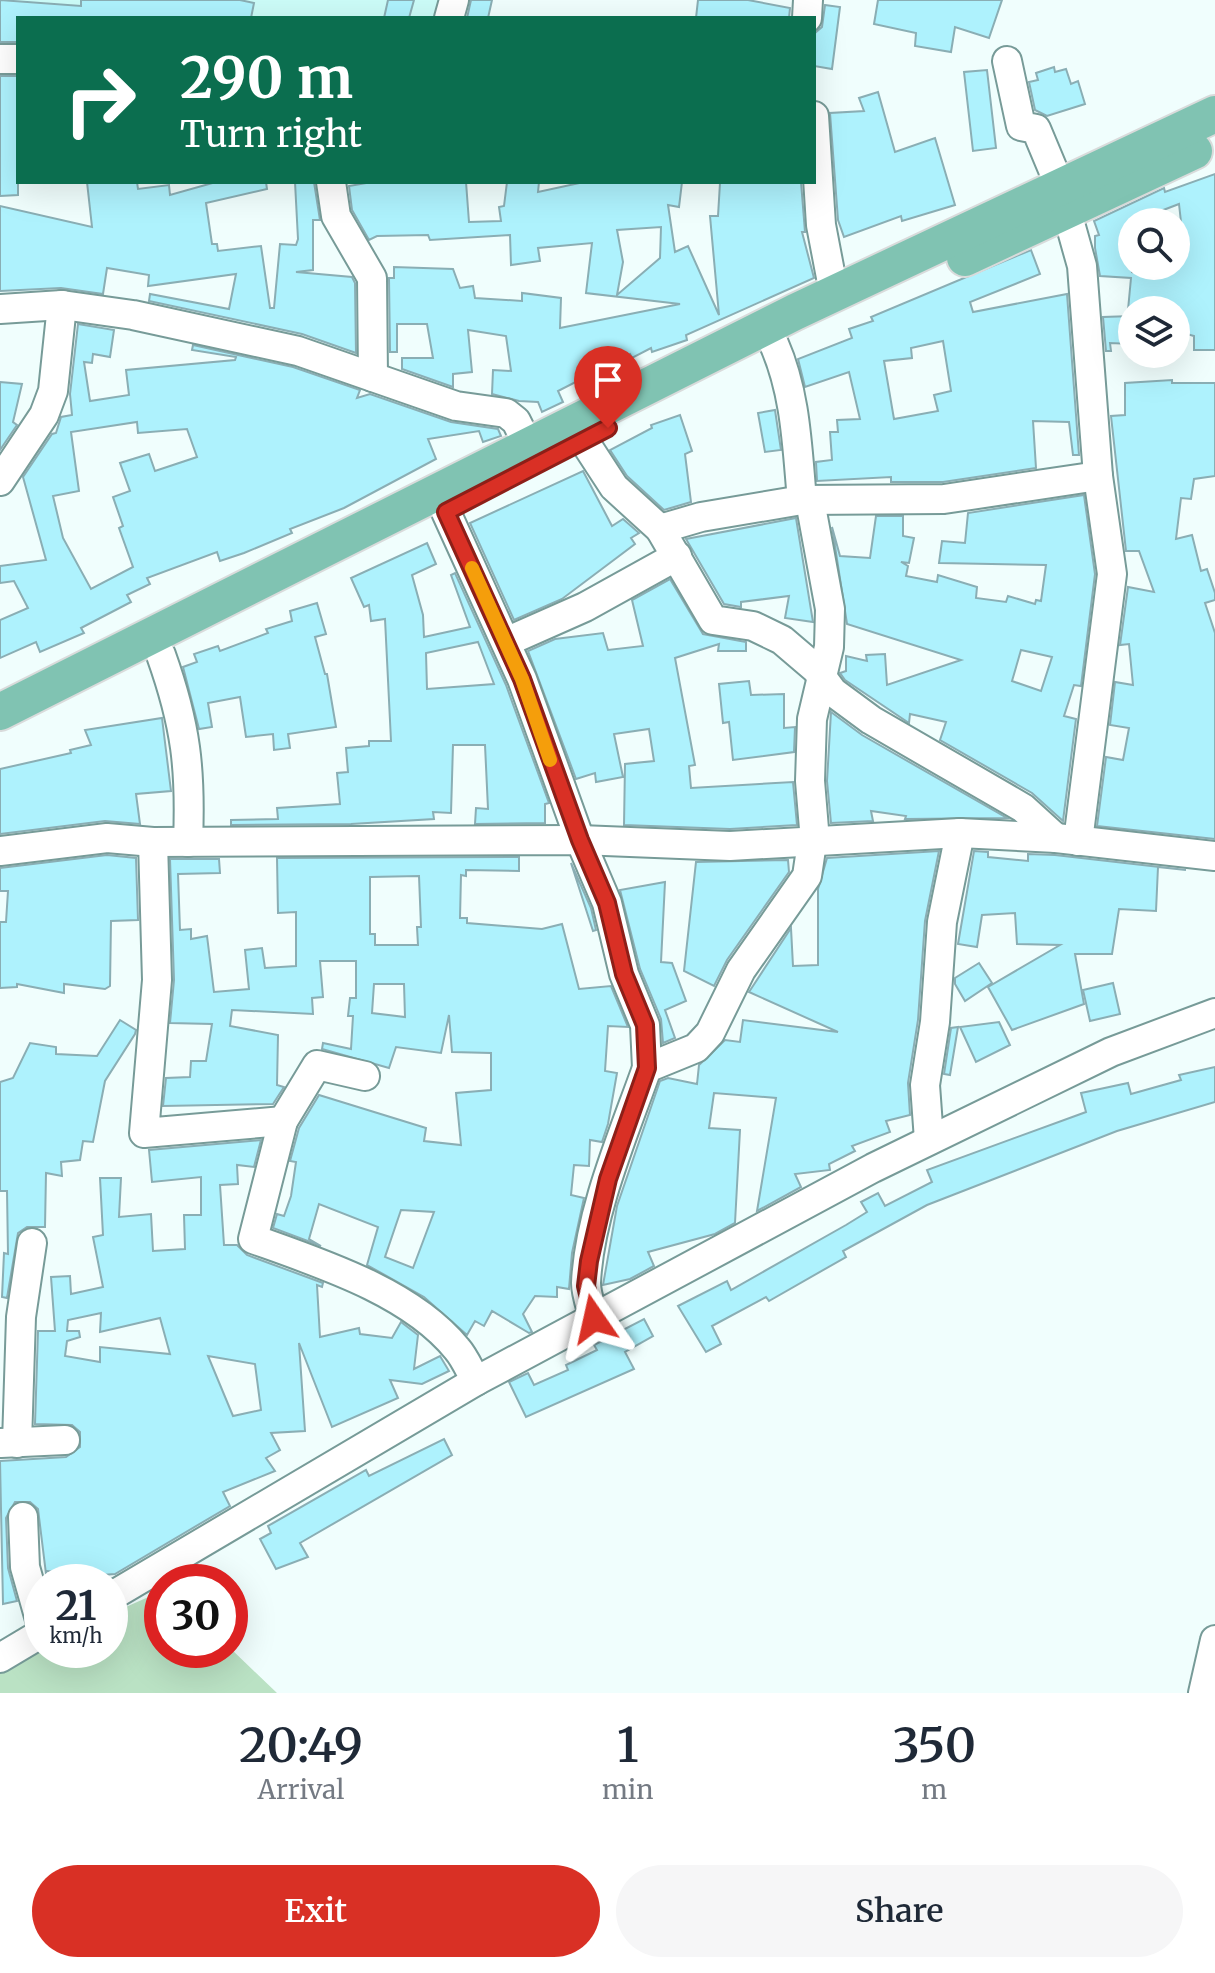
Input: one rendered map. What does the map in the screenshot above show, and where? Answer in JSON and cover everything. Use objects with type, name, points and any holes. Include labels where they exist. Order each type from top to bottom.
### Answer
[{"type":"main road","points":[[0,737],[1063,198],[1215,114]]},
{"type":"main road","points":[[0,712],[834,293],[1063,198],[1215,142]]},
{"type":"street","points":[[1007,61],[1021,126],[1036,129],[1063,198],[1082,266],[1098,476],[1112,574],[1067,839]]},
{"type":"street","points":[[816,147],[821,225],[834,293]]},
{"type":"street","points":[[331,184],[336,216],[372,278],[373,377]]},
{"type":"street","points":[[0,481],[44,415],[53,391],[62,305]]},
{"type":"street","points":[[0,309],[62,305],[133,315],[298,351],[456,406],[512,416],[528,445]]},
{"type":"street","points":[[647,1068],[696,1048],[710,1033],[741,970],[807,876],[814,829],[810,781],[812,719],[829,647],[830,609],[806,500],[785,369],[774,344]]},
{"type":"street","points":[[584,441],[614,487],[660,529],[713,620],[753,626],[772,634],[808,662],[833,692],[871,720],[1023,808],[1067,839]]},
{"type":"street","points":[[660,529],[701,517],[806,500],[944,499],[1098,476]]},
{"type":"street","points":[[446,512],[506,642],[580,840],[607,903],[624,974],[645,1025],[647,1068],[608,1179],[589,1261],[586,1286],[594,1319]]},
{"type":"street","points":[[506,642],[585,607],[677,556]]},
{"type":"street","points":[[161,655],[181,713],[189,763],[188,842]]},
{"type":"street","points":[[929,1140],[925,1085],[935,1022],[942,922],[960,833]]},
{"type":"street","points":[[0,851],[107,838],[153,842],[580,840],[730,846],[960,833],[1067,839],[1215,856]]},
{"type":"street","points":[[153,842],[157,980],[144,1133],[283,1121]]},
{"type":"street","points":[[128,1586],[476,1381],[929,1140],[1111,1052],[1215,1013]]},
{"type":"street","points":[[365,1076],[317,1065],[283,1121],[253,1239],[336,1269],[410,1309],[457,1349],[476,1381]]},
{"type":"street","points":[[32,1243],[8,1443],[65,1440]]},
{"type":"street","points":[[23,1517],[25,1564]]},
{"type":"street","points":[[1203,1693],[1215,1640]]},
{"type":"street","points":[[0,1658],[24,1644]]},
{"type":"shaded area","points":[[0,0],[445,0],[441,16],[16,16],[16,54],[0,54]]},
{"type":"green space","points":[[144,1599],[144,1668],[248,1668],[248,1665],[277,1693],[0,1693],[0,1662],[24,1651],[24,1668],[128,1668],[128,1606]]},
{"type":"building","points":[[0,0],[81,6],[81,0],[240,0],[254,3],[251,16],[16,16],[16,42],[0,42]]},
{"type":"building","points":[[388,0],[414,0],[410,16],[384,16]]},
{"type":"building","points":[[471,0],[492,0],[488,16],[467,16]]},
{"type":"building","points":[[698,0],[748,0],[790,8],[789,16],[696,16]]},
{"type":"building","points":[[878,0],[1002,0],[989,38],[955,27],[951,52],[915,46],[916,33],[874,24]]},
{"type":"building","points":[[825,5],[840,7],[832,69],[816,66],[816,32],[822,27]]},
{"type":"building","points":[[1054,67],[1055,72],[1066,69],[1071,84],[1078,81],[1085,104],[1047,116],[1035,110],[1029,82],[1038,80],[1036,73]]},
{"type":"building","points":[[987,70],[996,148],[973,151],[964,72]]},
{"type":"building","points":[[0,76],[16,76],[18,195],[0,196]]},
{"type":"building","points":[[878,92],[895,152],[935,138],[955,205],[902,221],[901,216],[844,237],[838,220],[830,113],[864,111],[859,98]]},
{"type":"building","points":[[1215,174],[1215,350],[1194,350],[1194,336],[1190,335],[1190,296],[1129,296],[1131,280],[1190,280],[1190,208],[1179,208],[1179,204],[1169,208],[1122,208],[1164,188],[1165,192]]},
{"type":"building","points":[[87,184],[137,184],[138,189],[169,185],[170,195],[209,184],[266,184],[267,189],[206,203],[212,244],[217,244],[218,251],[261,246],[270,308],[274,308],[280,244],[296,245],[298,239],[295,184],[314,184],[320,220],[313,220],[313,270],[296,272],[352,277],[355,283],[356,353],[302,334],[149,301],[150,294],[229,309],[236,274],[148,286],[149,275],[107,268],[103,294],[61,288],[0,291],[0,206],[92,227]]},
{"type":"building","points":[[360,184],[466,184],[469,222],[501,221],[499,207],[504,206],[507,184],[539,184],[538,192],[575,184],[682,184],[679,207],[668,205],[675,252],[688,246],[719,315],[710,216],[718,216],[720,184],[801,184],[805,232],[802,232],[814,278],[686,335],[687,340],[652,352],[651,348],[632,358],[630,354],[558,391],[563,402],[542,412],[538,402],[492,394],[493,370],[511,371],[506,336],[468,330],[472,372],[453,374],[453,387],[402,369],[402,358],[433,358],[427,324],[397,324],[397,352],[390,352],[389,278],[394,278],[394,267],[453,269],[460,288],[473,286],[475,298],[522,301],[522,293],[561,298],[560,328],[680,304],[586,293],[592,243],[538,248],[540,261],[511,265],[510,235],[430,240],[428,235],[377,236],[369,240],[352,210],[349,186]],"holes":[[[661,227],[660,258],[617,295],[623,262],[617,230]]]},
{"type":"building","points":[[1118,210],[1118,277],[1100,276],[1095,248],[1095,236],[1099,235],[1094,221]]},
{"type":"building","points":[[1031,250],[1040,274],[970,302],[973,312],[1067,294],[1079,455],[1073,455],[1069,422],[1033,421],[1036,468],[943,482],[891,482],[891,477],[817,481],[816,462],[832,460],[830,432],[838,432],[837,420],[860,419],[849,372],[805,387],[798,359],[852,338],[849,329],[873,321],[871,317]],"holes":[[[943,341],[951,391],[934,395],[938,411],[894,419],[884,361],[912,358],[911,348]]]},
{"type":"building","points":[[1118,316],[1118,343],[1110,343],[1111,351],[1106,351],[1103,317]]},
{"type":"building","points":[[78,324],[114,330],[110,357],[93,354],[92,363],[84,362],[90,401],[129,395],[126,370],[235,360],[236,357],[192,350],[193,345],[293,367],[360,390],[357,398],[370,394],[451,422],[498,429],[501,436],[483,442],[479,431],[428,439],[436,459],[344,508],[290,529],[292,533],[244,553],[220,561],[217,552],[147,578],[150,584],[127,595],[131,602],[81,628],[84,633],[40,652],[36,642],[0,658],[0,620],[28,608],[14,581],[0,583],[0,566],[46,560],[23,477],[52,434],[56,433],[61,417],[72,415],[70,394]],"holes":[[[137,422],[138,433],[187,429],[197,457],[155,471],[149,454],[120,463],[130,491],[113,497],[123,526],[119,528],[133,567],[91,589],[63,538],[53,496],[79,491],[71,432]]]},
{"type":"building","points":[[1172,380],[1172,383],[1215,383],[1215,476],[1194,479],[1191,499],[1181,498],[1176,539],[1192,535],[1201,571],[1207,569],[1215,593],[1215,600],[1205,603],[1215,633],[1215,839],[1097,826],[1106,757],[1123,760],[1129,728],[1110,725],[1115,682],[1133,685],[1129,644],[1120,645],[1128,587],[1154,592],[1139,551],[1126,551],[1111,416],[1125,415],[1125,383]]},
{"type":"building","points":[[0,382],[22,384],[13,422],[17,425],[0,450]]},
{"type":"building","points":[[775,410],[781,450],[765,452],[758,413]]},
{"type":"building","points":[[680,415],[692,451],[685,454],[691,502],[664,510],[627,476],[610,450],[652,428],[651,425]]},
{"type":"building","points":[[583,471],[612,526],[623,519],[639,533],[631,538],[635,544],[562,599],[514,620],[470,523]]},
{"type":"building","points":[[1084,495],[1095,574],[1081,686],[1074,685],[1064,716],[1076,719],[1063,821],[1032,793],[940,740],[946,722],[910,714],[909,723],[845,680],[840,673],[846,671],[846,656],[867,661],[866,655],[885,654],[887,685],[961,660],[847,624],[832,527],[840,556],[870,558],[876,516],[903,516],[903,536],[914,538],[909,563],[901,562],[908,566],[906,576],[937,582],[938,575],[977,587],[976,598],[1006,602],[1008,596],[1035,604],[1036,600],[1041,601],[1046,565],[939,563],[942,541],[965,543],[968,513]],"holes":[[[1021,650],[1052,657],[1041,691],[1012,681]]]},
{"type":"building","points":[[796,518],[813,622],[785,618],[789,596],[741,602],[741,607],[724,604],[686,539]]},
{"type":"building","points":[[427,543],[436,564],[412,575],[423,615],[424,637],[470,627],[451,575],[455,573],[506,685],[549,803],[545,804],[545,823],[475,824],[476,808],[488,809],[485,745],[453,745],[451,813],[433,812],[434,819],[351,824],[231,825],[231,820],[278,819],[277,808],[340,804],[337,773],[348,772],[346,748],[369,746],[369,741],[391,741],[385,619],[371,621],[369,605],[364,607],[351,578]],"holes":[[[478,642],[494,684],[427,689],[426,653]]]},
{"type":"building","points":[[670,579],[703,634],[746,642],[746,651],[718,651],[719,644],[675,658],[695,765],[689,766],[691,788],[793,782],[797,825],[730,829],[624,825],[625,764],[654,761],[649,729],[614,734],[623,777],[596,782],[595,773],[576,779],[528,651],[555,639],[603,633],[608,650],[643,646],[632,600]]},
{"type":"building","points":[[317,603],[326,634],[315,637],[327,674],[336,727],[288,734],[290,748],[274,750],[273,734],[246,737],[240,697],[208,703],[212,727],[199,729],[183,667],[197,662],[194,654],[218,646],[220,651],[268,633],[266,629],[292,621],[290,611]]},
{"type":"building","points":[[749,681],[751,695],[784,694],[784,728],[795,727],[794,752],[733,760],[729,722],[723,723],[719,684]]},
{"type":"building","points":[[831,712],[862,735],[1007,818],[905,819],[906,816],[871,811],[873,821],[831,823],[827,781]]},
{"type":"building","points":[[162,718],[171,791],[136,794],[140,824],[105,821],[0,834],[0,769],[71,753],[70,750],[91,745],[85,730]]},
{"type":"building","points":[[939,851],[925,921],[918,1020],[908,1083],[910,1115],[886,1121],[890,1132],[852,1146],[855,1151],[829,1164],[830,1170],[795,1174],[801,1187],[757,1211],[776,1098],[714,1093],[709,1128],[740,1130],[735,1223],[715,1234],[648,1252],[654,1266],[630,1279],[603,1285],[617,1206],[660,1081],[668,1078],[697,1084],[699,1065],[725,1040],[740,1042],[743,1020],[838,1032],[749,992],[791,928],[793,966],[818,965],[818,889],[827,858]]},
{"type":"building","points":[[974,851],[988,852],[988,857],[1028,861],[1028,854],[1055,855],[1186,870],[1158,867],[1156,911],[1119,909],[1112,954],[1075,954],[1084,1004],[1012,1030],[988,987],[1060,945],[1017,944],[1015,913],[982,915],[977,947],[958,944]]},
{"type":"building","points":[[107,855],[136,858],[138,920],[111,921],[110,986],[105,989],[64,984],[64,993],[17,984],[17,987],[0,988],[0,922],[6,922],[8,891],[0,891],[0,868]]},
{"type":"building","points":[[519,857],[519,871],[466,870],[466,876],[461,875],[460,918],[467,918],[467,923],[542,929],[562,924],[579,989],[611,986],[628,1027],[608,1026],[605,1071],[617,1073],[608,1124],[602,1142],[590,1140],[589,1166],[574,1165],[571,1195],[584,1198],[572,1253],[569,1289],[557,1287],[557,1297],[535,1296],[523,1314],[532,1332],[492,1311],[484,1326],[475,1321],[467,1335],[424,1297],[367,1265],[378,1227],[319,1204],[309,1239],[321,1246],[273,1228],[277,1214],[284,1216],[291,1196],[296,1162],[290,1161],[299,1128],[319,1095],[426,1128],[424,1141],[461,1145],[456,1093],[491,1090],[491,1053],[452,1052],[449,1015],[441,1053],[396,1047],[389,1068],[322,1049],[323,1043],[351,1049],[353,1016],[348,1016],[350,998],[356,998],[356,961],[320,961],[323,997],[312,998],[313,1014],[232,1010],[230,1026],[278,1035],[277,1085],[284,1087],[273,1104],[163,1106],[166,1078],[190,1077],[191,1061],[206,1061],[212,1024],[170,1023],[174,980],[170,859],[219,859],[220,873],[178,874],[180,930],[191,929],[191,939],[207,936],[214,992],[249,989],[245,950],[262,948],[265,968],[296,966],[296,912],[278,913],[277,858]],"holes":[[[419,876],[421,927],[417,927],[418,945],[375,945],[375,934],[370,934],[370,877]],[[374,984],[404,984],[405,1017],[372,1013]],[[401,1210],[434,1212],[413,1268],[385,1257]]]},
{"type":"building","points":[[788,860],[789,872],[727,960],[714,986],[684,971],[696,862]]},
{"type":"building","points":[[571,863],[591,908],[596,930],[593,931]]},
{"type":"building","points":[[665,882],[661,962],[672,963],[686,1001],[665,1010],[675,1038],[663,1043],[661,1019],[640,969],[620,890]]},
{"type":"building","points":[[979,963],[992,983],[965,1001],[955,978]]},
{"type":"building","points":[[1113,983],[1120,1014],[1090,1021],[1083,990]]},
{"type":"building","points":[[120,1020],[136,1030],[105,1081],[93,1142],[83,1141],[80,1160],[61,1162],[62,1176],[46,1173],[45,1227],[27,1227],[18,1233],[7,1298],[2,1297],[4,1253],[8,1254],[7,1191],[0,1191],[0,1082],[13,1078],[30,1043],[56,1047],[56,1054],[97,1056]]},
{"type":"building","points":[[999,1022],[1010,1045],[976,1062],[960,1027]]},
{"type":"building","points":[[958,1027],[950,1075],[944,1074],[951,1028]]},
{"type":"building","points":[[1215,1067],[1215,1102],[1117,1131],[927,1205],[843,1251],[846,1257],[769,1301],[766,1297],[712,1326],[721,1344],[706,1352],[678,1306],[727,1281],[731,1290],[867,1212],[861,1202],[878,1193],[885,1206],[932,1182],[927,1170],[1086,1112],[1081,1093],[1128,1083],[1131,1094],[1181,1080],[1179,1075]]},
{"type":"building","points":[[261,1140],[254,1167],[237,1165],[238,1184],[220,1185],[224,1245],[237,1245],[247,1255],[323,1283],[322,1287],[317,1285],[320,1337],[359,1328],[360,1334],[392,1338],[401,1322],[418,1335],[414,1369],[440,1356],[449,1371],[422,1384],[390,1380],[398,1398],[332,1427],[299,1343],[305,1431],[271,1433],[280,1450],[266,1458],[275,1471],[223,1492],[230,1506],[128,1566],[45,1564],[38,1509],[30,1502],[15,1502],[6,1518],[8,1568],[17,1601],[3,1604],[0,1461],[66,1457],[80,1447],[80,1432],[72,1425],[35,1424],[38,1331],[55,1331],[51,1277],[70,1276],[71,1294],[103,1287],[93,1237],[103,1235],[100,1178],[121,1178],[119,1217],[151,1214],[153,1251],[185,1249],[184,1215],[201,1215],[201,1177],[152,1182],[149,1150]],"holes":[[[101,1313],[100,1332],[160,1318],[170,1354],[100,1347],[100,1362],[65,1356],[67,1341],[80,1337],[79,1331],[67,1331],[68,1320]],[[208,1356],[255,1364],[261,1410],[233,1416]]]},
{"type":"building","points":[[644,1319],[653,1336],[625,1352],[634,1369],[526,1417],[509,1382],[528,1373],[534,1385],[568,1370],[566,1365],[597,1350],[594,1345]]},
{"type":"building","points":[[444,1439],[452,1455],[300,1543],[308,1557],[276,1569],[260,1539],[271,1533],[268,1526],[366,1470],[369,1476]]},
{"type":"slow traffic","points":[[472,568],[522,679],[550,760]]},
{"type":"route","points":[[594,1319],[586,1286],[589,1261],[608,1179],[647,1068],[645,1025],[624,974],[607,903],[580,840],[522,679],[446,512],[608,428]]}]
